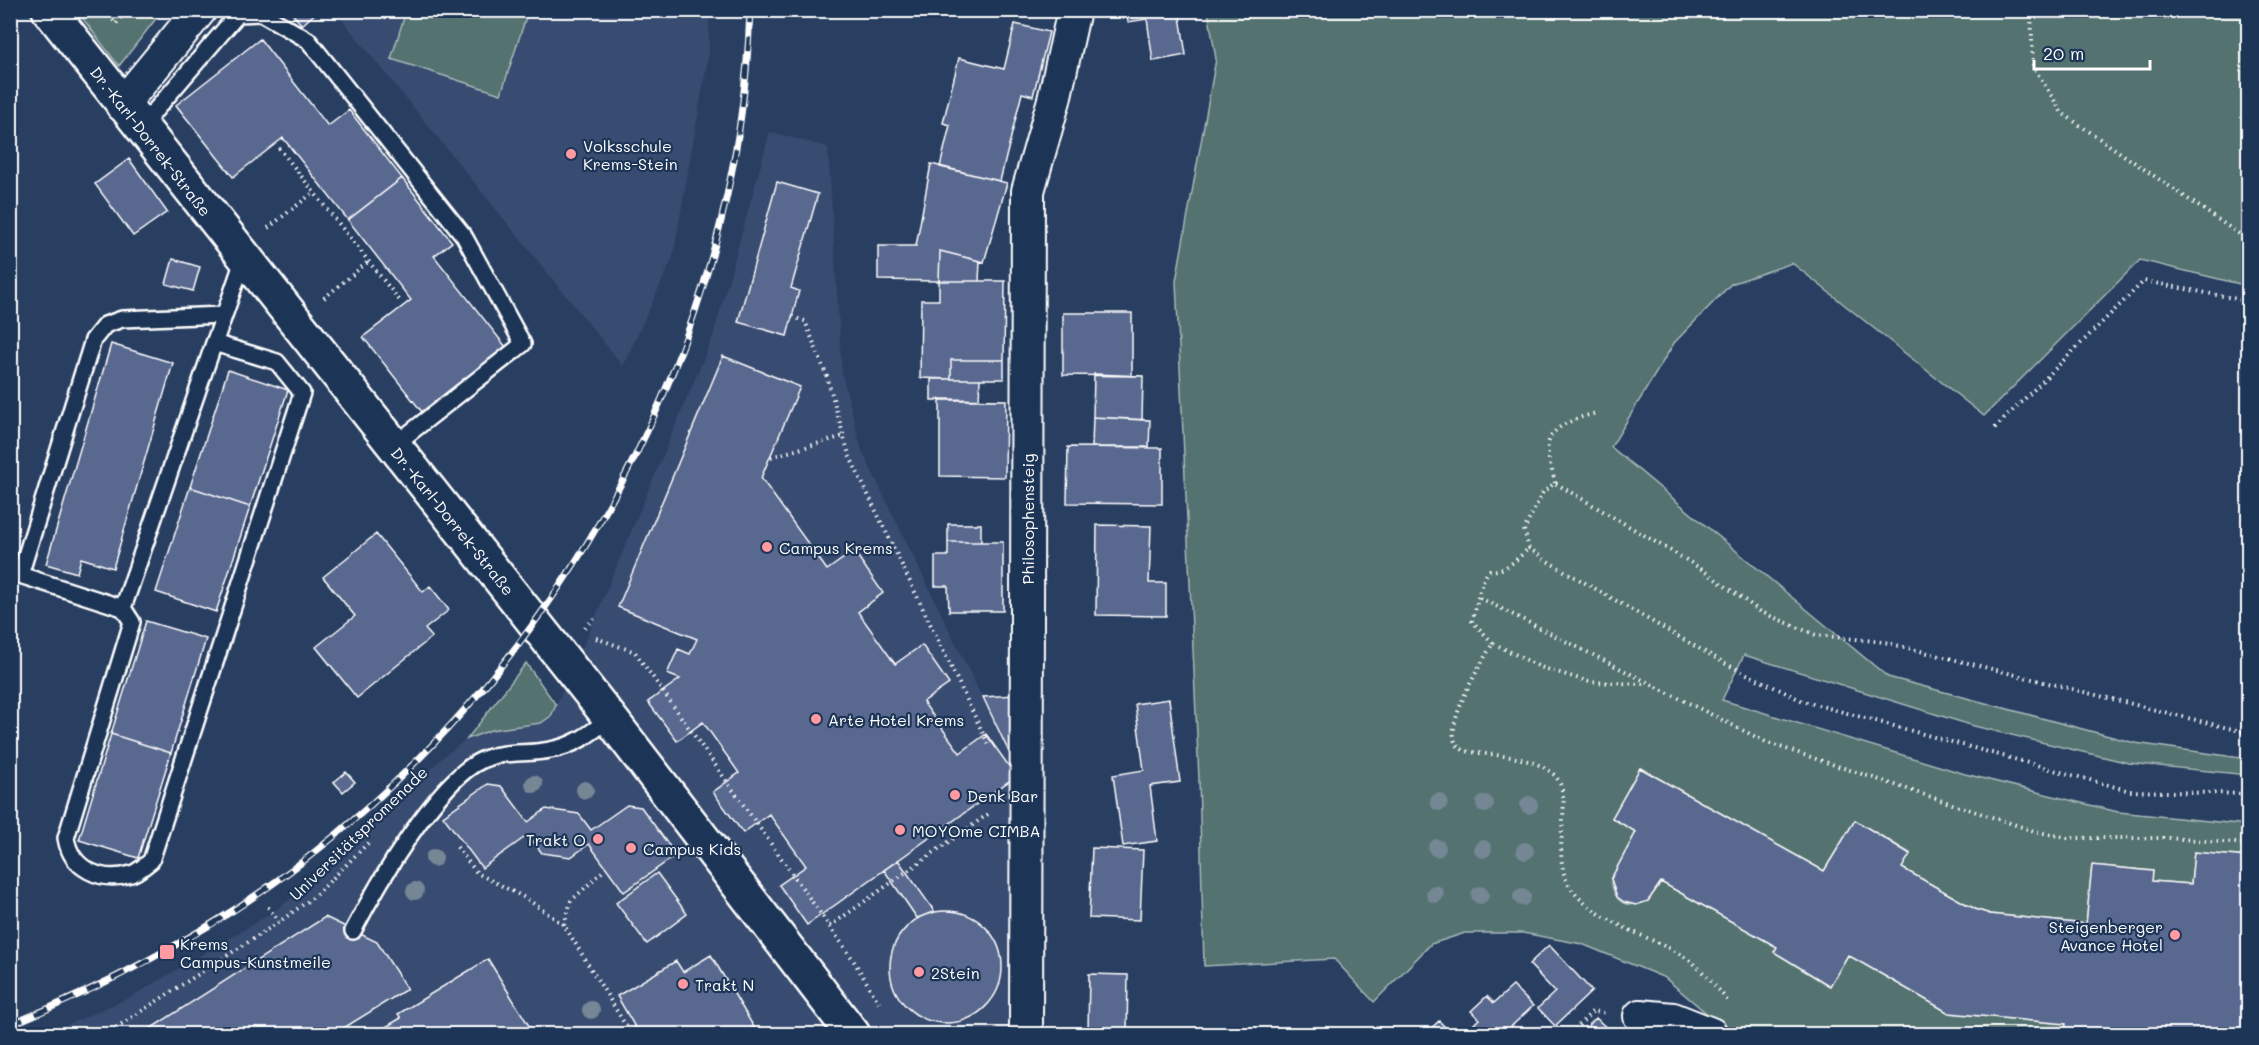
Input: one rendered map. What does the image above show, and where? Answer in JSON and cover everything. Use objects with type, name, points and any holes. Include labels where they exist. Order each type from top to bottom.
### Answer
[{"type":"street","name":"Dr.-Karl-Dorrek-Straße","points":[[49,10],[131,117],[610,717],[853,1035]]},
{"type":"street","points":[[131,117],[200,10]]},
{"type":"street","name":"Philosophensteig","points":[[1026,1035],[1028,191],[1054,100],[1074,10]]},
{"type":"street","points":[[1640,1016],[1672,1019],[1711,1035]]},
{"type":"lane","points":[[131,117],[238,14],[261,13],[308,40],[464,236],[523,344],[393,446]]},
{"type":"lane","points":[[123,608],[244,258]]},
{"type":"lane","points":[[214,343],[277,362],[302,393],[151,861],[133,874],[116,876],[93,873],[80,866],[69,854],[66,838],[132,622],[123,608],[20,575],[93,340],[105,325],[122,319],[224,315]]},
{"type":"lane","points":[[353,931],[385,871],[462,772],[482,760],[499,755],[550,750],[583,740],[610,717]]},
{"type":"path","points":[[105,10],[116,24],[126,10]]},
{"type":"path","points":[[2031,10],[2033,66],[2062,113],[2248,240]]},
{"type":"path","points":[[279,148],[400,301]]},
{"type":"path","points":[[268,228],[314,192]]},
{"type":"path","points":[[324,298],[369,261]]},
{"type":"path","points":[[1995,428],[2144,281],[2248,301]]},
{"type":"path","points":[[792,317],[805,321],[828,377],[849,455],[992,753]]},
{"type":"path","points":[[1598,413],[1577,417],[1554,432],[1548,445],[1555,483],[1700,568],[1761,612],[1816,635],[1884,642],[2248,733]]},
{"type":"path","points":[[771,457],[844,436]]},
{"type":"path","points":[[1555,483],[1543,492],[1524,530],[1529,548],[1726,664],[1803,701],[2130,791],[2248,794]]},
{"type":"path","points":[[1529,548],[1512,564],[1497,572],[1490,570],[1484,576],[1480,598],[1472,621],[1493,643],[1540,667],[1590,682],[1647,684]]},
{"type":"path","points":[[1480,598],[1768,743],[2034,831],[2068,838],[2169,838],[2248,844]]},
{"type":"path","points":[[581,632],[596,616]]},
{"type":"path","points":[[588,636],[635,652],[830,926],[881,1006]]},
{"type":"path","points":[[1493,643],[1467,687],[1453,736],[1456,745],[1466,751],[1534,762],[1554,774],[1564,795],[1560,861],[1572,890],[1592,909],[1685,957],[1733,1009]]},
{"type":"path","points":[[830,926],[994,810]]},
{"type":"path","name":"Universitätspromenade","points":[[106,1035],[315,896],[376,835]]},
{"type":"path","points":[[457,847],[477,873],[526,898],[564,925],[631,1035]]},
{"type":"path","points":[[564,925],[571,901],[603,872]]},
{"type":"path","points":[[268,907],[279,922]]},
{"type":"path","points":[[1527,1035],[1535,1035]]},
{"type":"shaded area","name":"Volksschule Krems-Stein","points":[[335,11],[709,11],[709,52],[673,257],[623,366]]},
{"type":"shaded area","name":"Campus Krems","points":[[770,132],[828,147],[842,374],[862,451],[1015,765],[1016,1034],[46,1034],[131,997],[270,914],[338,863],[444,756],[467,739],[491,730],[541,723],[551,716],[584,644],[713,336]]},
{"type":"green space","points":[[77,11],[162,11],[119,66]]},
{"type":"green space","points":[[406,11],[528,11],[501,94],[391,59]]},
{"type":"green space","points":[[1208,11],[2248,11],[2248,286],[2140,260],[1984,416],[1792,263],[1731,284],[1674,343],[1611,447],[1888,677],[2135,743],[2248,759],[2248,775],[2129,763],[1974,726],[1744,655],[1722,700],[1965,774],[2118,812],[2248,825],[2248,857],[2194,852],[2191,884],[2152,881],[2153,871],[2092,865],[2086,924],[1990,914],[1975,909],[1902,868],[1910,853],[1855,820],[1824,871],[1640,768],[1612,818],[1636,832],[1611,879],[1618,899],[1625,903],[1640,903],[1655,891],[1661,882],[1777,947],[1774,952],[1829,986],[1848,955],[1949,1013],[2066,1024],[2065,1034],[1731,1034],[1665,978],[1582,944],[1523,933],[1465,933],[1431,944],[1374,1002],[1334,959],[1204,966],[1199,779],[1176,281],[1216,59]]},
{"type":"green space","points":[[526,663],[556,705],[551,716],[541,723],[491,730],[467,739]]},
{"type":"building","points":[[289,10],[319,10],[302,25]]},
{"type":"building","points":[[1126,10],[1179,10],[1186,55],[1153,61],[1147,19],[1128,22]]},
{"type":"building","points":[[1015,24],[1049,32],[1033,96],[1022,93],[1000,181],[940,167],[950,125],[943,123],[959,58],[1004,69]]},
{"type":"building","points":[[260,39],[328,126],[349,110],[402,178],[348,220],[283,138],[233,177],[176,105]]},
{"type":"building","points":[[129,159],[167,212],[133,236],[95,184]]},
{"type":"building","points":[[931,164],[1007,183],[984,262],[940,251],[939,281],[878,280],[878,246],[916,246]]},
{"type":"building","points":[[402,178],[452,242],[434,256],[506,347],[422,412],[363,337],[411,300],[348,220]]},
{"type":"building","points":[[777,182],[818,194],[791,288],[799,291],[787,336],[738,322]]},
{"type":"building","points":[[940,251],[980,261],[979,281],[939,281]]},
{"type":"building","points":[[173,259],[200,267],[193,291],[166,284]]},
{"type":"building","points":[[939,281],[1005,281],[1004,360],[951,360],[951,379],[920,378],[921,300],[939,300]]},
{"type":"building","points":[[1063,313],[1132,313],[1132,376],[1063,375]]},
{"type":"building","points":[[111,344],[173,363],[113,568],[81,558],[77,573],[46,564]]},
{"type":"building","points":[[723,356],[800,387],[761,478],[827,570],[854,551],[883,593],[858,612],[895,664],[922,645],[949,684],[923,702],[960,753],[986,734],[1016,776],[807,925],[779,885],[806,866],[769,814],[743,833],[713,792],[739,773],[703,722],[677,741],[648,702],[680,679],[667,674],[678,649],[690,654],[697,639],[618,607]]},
{"type":"building","points":[[951,360],[1004,360],[1004,379],[951,379]]},
{"type":"building","points":[[228,370],[288,390],[250,507],[190,487]]},
{"type":"building","points":[[1094,374],[1143,376],[1142,420],[1093,417]]},
{"type":"building","points":[[931,379],[980,379],[979,400],[931,400]]},
{"type":"building","points":[[940,399],[1006,400],[1005,477],[940,476]]},
{"type":"building","points":[[1093,417],[1150,420],[1149,447],[1092,447]]},
{"type":"building","points":[[1068,447],[1162,448],[1162,504],[1067,503]]},
{"type":"building","points":[[190,487],[250,507],[216,612],[156,592]]},
{"type":"building","points":[[948,524],[981,524],[981,542],[948,542]]},
{"type":"building","points":[[1097,525],[1151,526],[1149,583],[1166,583],[1166,616],[1096,615]]},
{"type":"building","points":[[376,534],[423,592],[430,586],[449,610],[425,629],[432,637],[357,698],[316,647],[355,616],[323,577]]},
{"type":"building","points":[[948,542],[1003,542],[1003,611],[949,611],[948,586],[935,586],[935,556],[948,556]]},
{"type":"building","points":[[146,621],[206,639],[171,753],[111,734]]},
{"type":"building","points":[[1016,695],[1015,765],[983,697]]},
{"type":"building","points":[[1169,699],[1180,782],[1150,786],[1157,841],[1123,846],[1113,775],[1144,770],[1135,704]]},
{"type":"building","points":[[111,734],[171,753],[138,858],[79,840]]},
{"type":"building","points":[[1640,768],[1824,871],[1855,820],[1910,854],[1902,868],[1975,909],[1990,914],[2086,924],[2092,865],[2153,871],[2152,881],[2191,884],[2194,852],[2248,857],[2248,1034],[2065,1034],[2066,1024],[1949,1013],[1848,955],[1830,986],[1774,952],[1777,947],[1661,882],[1648,901],[1636,905],[1624,902],[1617,897],[1611,879],[1636,832],[1612,818]]},
{"type":"building","points":[[346,772],[355,782],[343,792],[334,782]]},
{"type":"building","name":"Trakt O","points":[[488,784],[501,786],[528,822],[546,809],[579,814],[591,830],[627,805],[641,807],[676,855],[624,892],[589,844],[571,857],[542,853],[528,835],[482,868],[443,816]]},
{"type":"building","points":[[1092,848],[1143,850],[1140,920],[1089,918]]},
{"type":"building","points":[[898,860],[935,912],[917,918],[884,870]]},
{"type":"building","points":[[657,873],[687,914],[647,944],[616,903]]},
{"type":"building","points":[[946,911],[968,915],[986,927],[998,945],[1002,967],[998,989],[986,1007],[968,1019],[946,1023],[924,1019],[906,1007],[894,989],[890,967],[894,945],[906,927],[924,915]]},
{"type":"building","points":[[325,917],[377,942],[407,989],[334,1034],[142,1034]]},
{"type":"building","points":[[1549,945],[1592,991],[1555,1026],[1538,1008],[1555,992],[1529,964]]},
{"type":"building","name":"Trakt N","points":[[711,955],[758,1034],[662,1034],[658,1029],[648,1034],[639,1034],[617,996],[676,961],[683,972]]},
{"type":"building","points":[[488,959],[534,1034],[374,1034],[401,1018],[398,1014]]},
{"type":"building","points":[[1089,974],[1128,975],[1127,1034],[1088,1034]]},
{"type":"building","points":[[1513,986],[1533,1006],[1503,1034],[1484,1034],[1474,1024],[1479,1019],[1471,1011],[1487,996],[1494,1003]]},
{"type":"building","points":[[1596,1018],[1613,1034],[1580,1034]]},
{"type":"building","points":[[1439,1021],[1452,1034],[1425,1034]]},
{"type":"building","points":[[1474,1024],[1484,1034],[1463,1034]]},
{"type":"building","points":[[1248,1031],[1328,1034],[1248,1034]]},
{"type":"railway","points":[[10,1025],[127,972],[164,952],[237,908],[306,859],[399,778],[484,688],[558,589],[621,483],[673,371],[713,254],[738,133],[750,10]]},
{"type":"place","name":"Volksschule Krems-Stein","points":[[571,154]]},
{"type":"place","name":"Campus Krems","points":[[767,547]]},
{"type":"place","name":"Arte Hotel Krems","points":[[816,719]]},
{"type":"place","name":"Denk Bar","points":[[955,795]]},
{"type":"place","name":"MOYOme CIMBA","points":[[900,830]]},
{"type":"place","name":"Trakt O","points":[[598,839]]},
{"type":"place","name":"Campus Kids","points":[[631,848]]},
{"type":"place","name":"Steigenberger Avance Hotel","points":[[2175,935]]},
{"type":"place","name":"Krems Campus-Kunstmeile","points":[[167,952]]},
{"type":"place","name":"2Stein","points":[[919,972]]},
{"type":"place","name":"Trakt N","points":[[683,984]]}]
